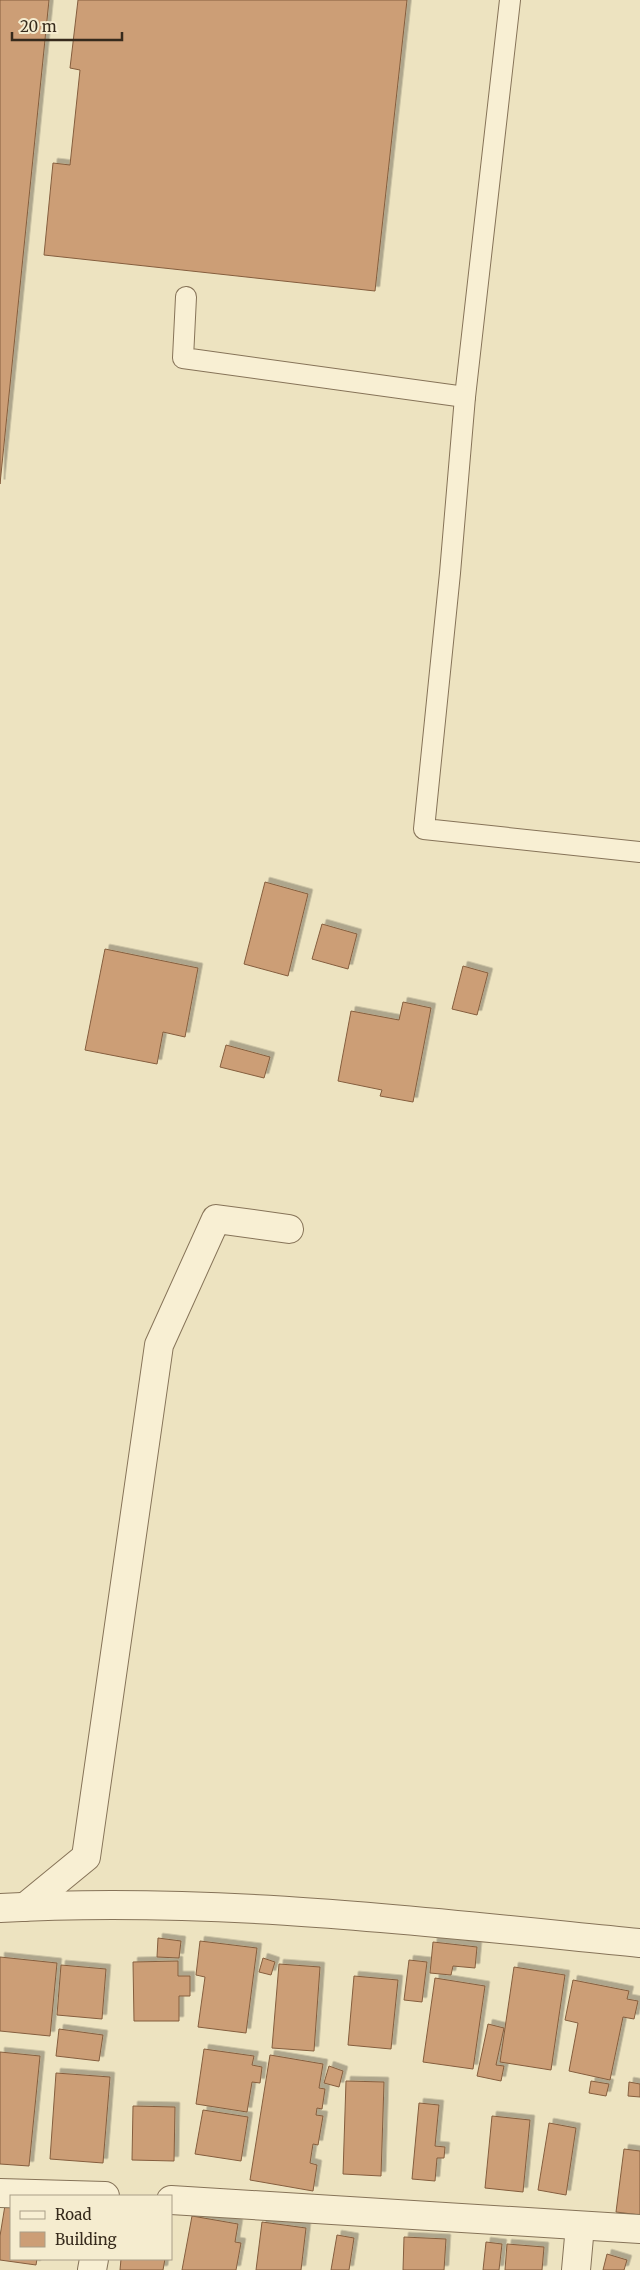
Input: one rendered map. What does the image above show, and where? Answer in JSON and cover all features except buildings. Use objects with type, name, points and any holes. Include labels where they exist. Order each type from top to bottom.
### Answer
[{"type":"street","points":[[12,1908],[86,1857],[160,1345],[216,1219],[289,1229]]},
{"type":"street","points":[[12,1908],[62,1905],[342,1913],[640,1943]]},
{"type":"street","points":[[0,2193],[67,2195]]},
{"type":"street","points":[[172,2200],[640,2229]]},
{"type":"street","points":[[576,2270],[580,2226]]},
{"type":"lane","points":[[510,0],[465,397],[450,572],[424,829],[640,852]]},
{"type":"lane","points":[[186,297],[183,358],[465,397]]}]
